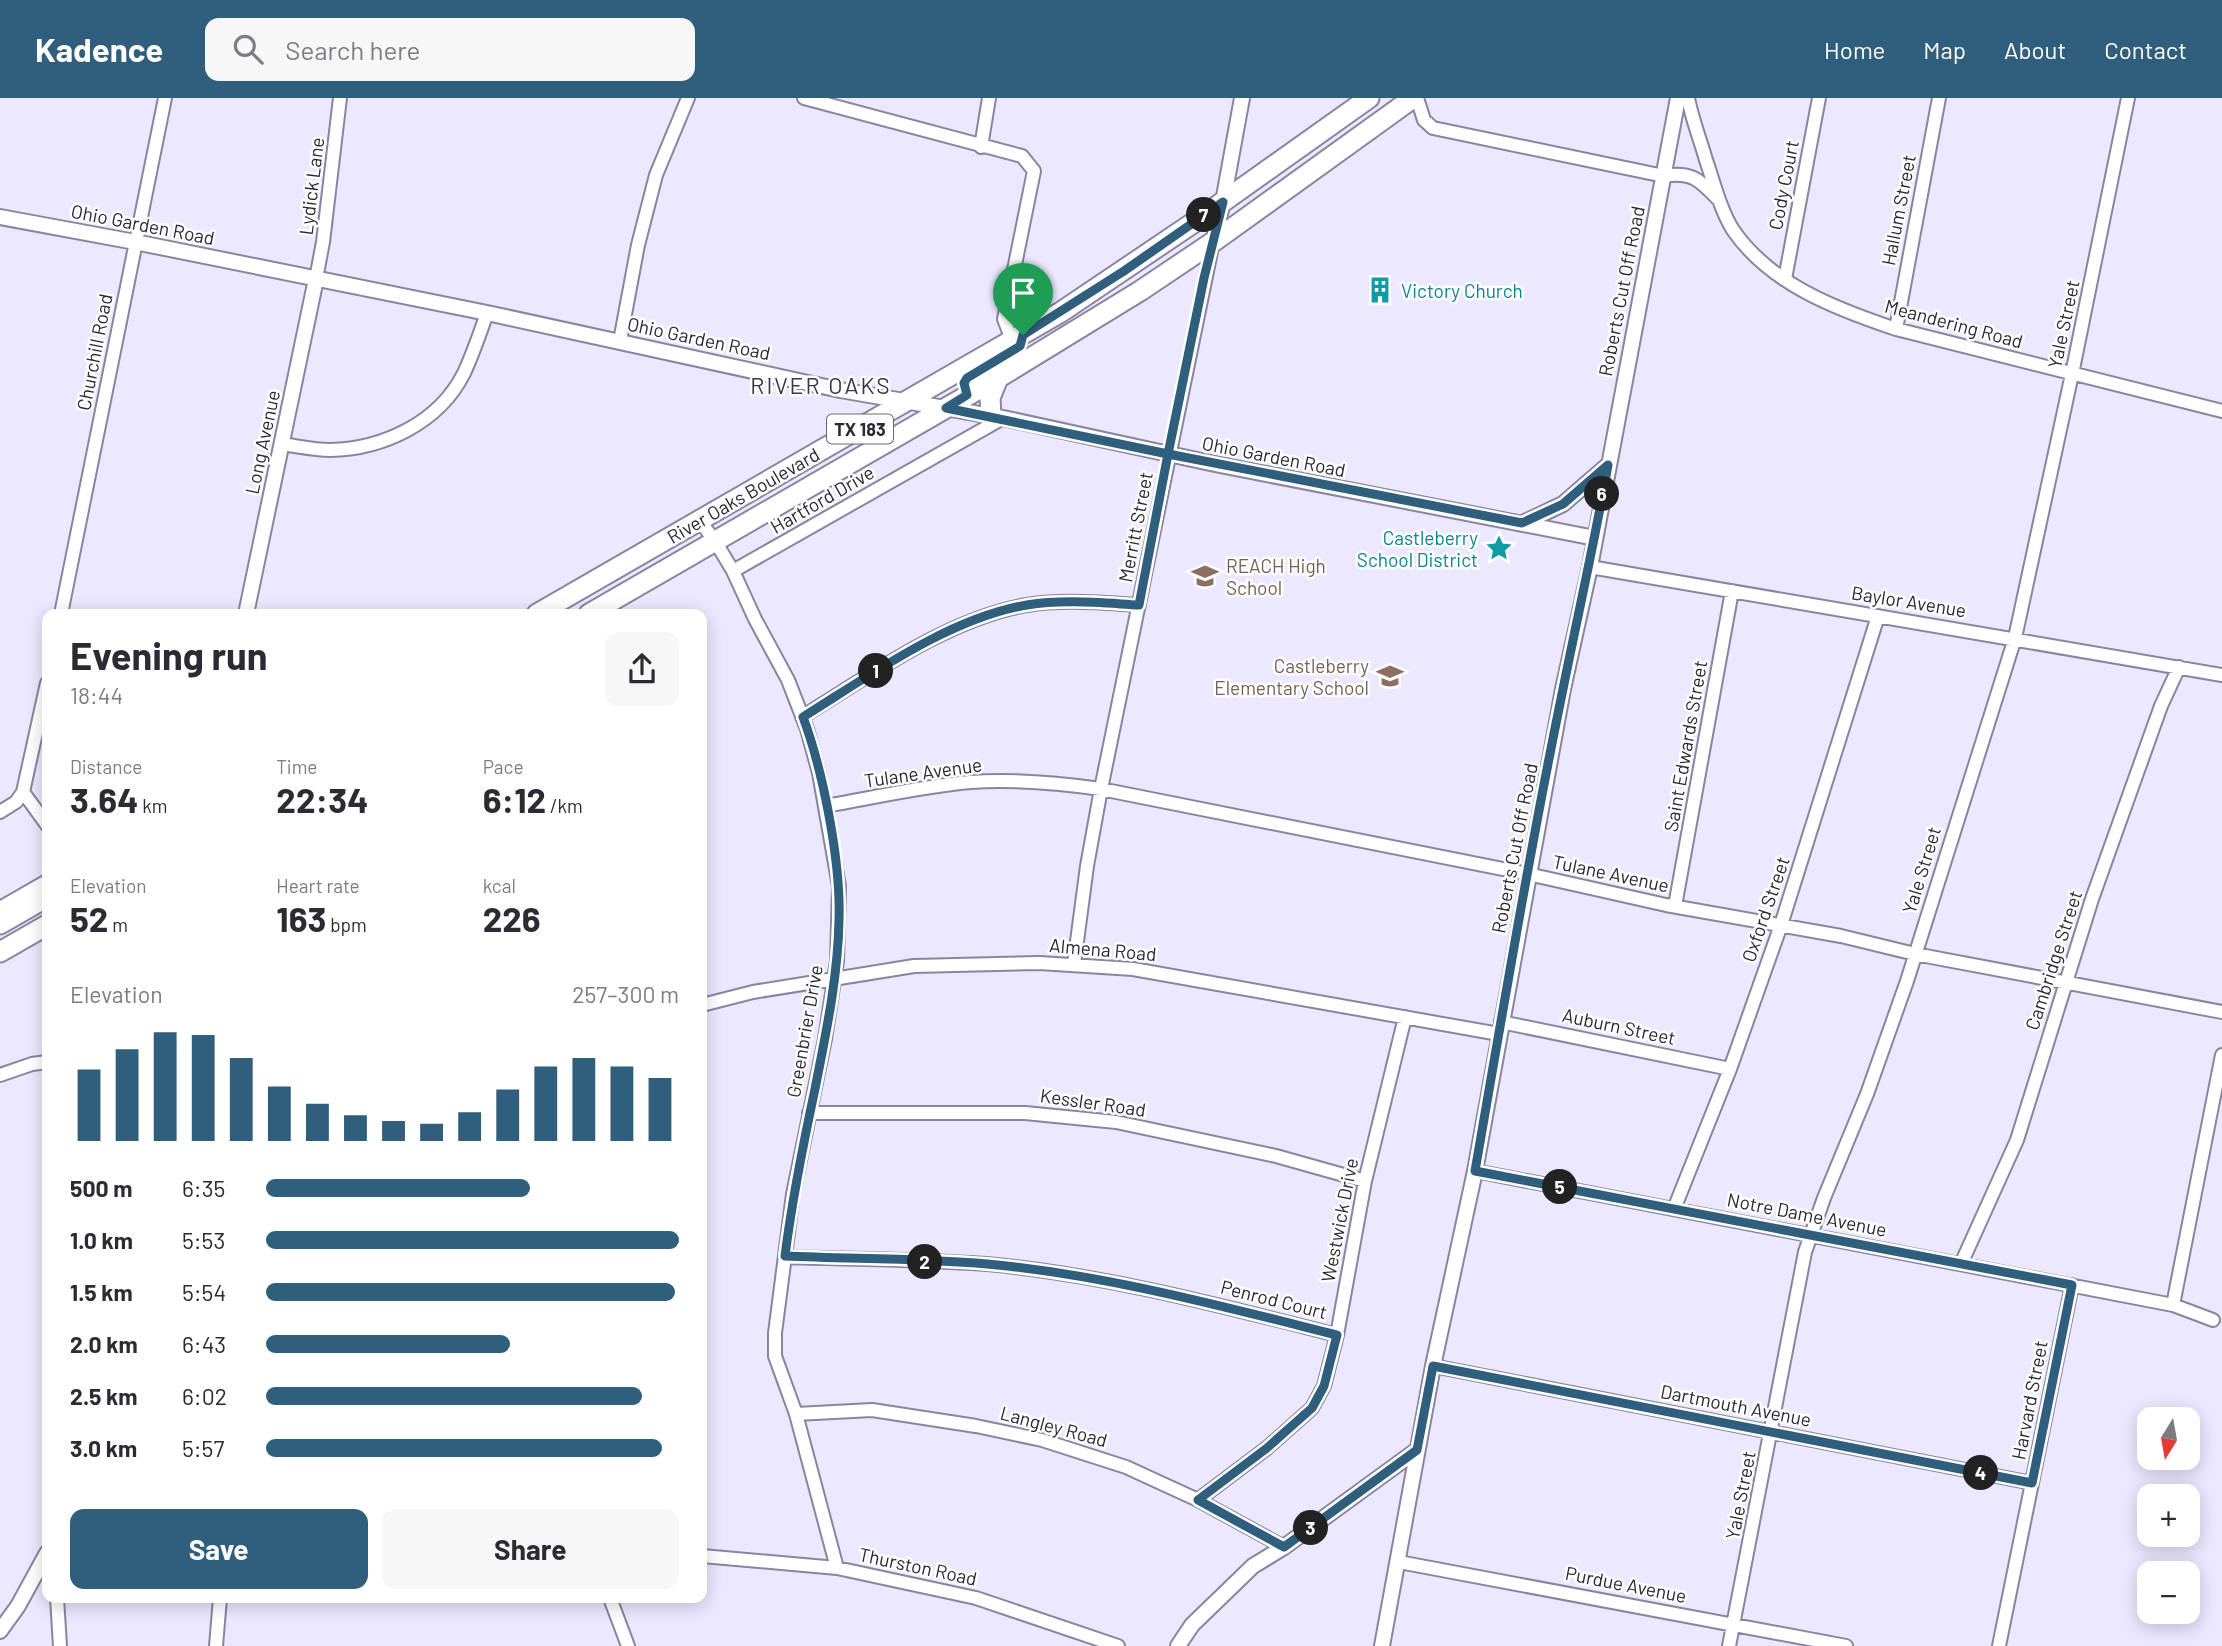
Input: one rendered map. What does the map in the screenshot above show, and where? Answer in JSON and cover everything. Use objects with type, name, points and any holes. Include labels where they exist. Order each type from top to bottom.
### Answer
[{"type":"main road","name":"River Oaks Boulevard","points":[[547,609],[1017,337],[1124,271],[1369,98]]},
{"type":"main road","name":"River Oaks Boulevard","points":[[598,609],[998,378],[1129,298],[1213,242],[1415,98]]},
{"type":"main road","points":[[967,395],[964,383],[967,378],[1020,346],[1017,337]]},
{"type":"main road","points":[[997,417],[990,398],[998,378]]},
{"type":"main road","points":[[823,479],[824,468],[884,435],[890,429],[888,422],[877,418]]},
{"type":"main road","points":[[0,924],[42,900]]},
{"type":"main road","points":[[1,950],[42,928]]},
{"type":"street","name":"Churchill Road","points":[[62,609],[164,98]]},
{"type":"street","name":"Lydick Lane","points":[[316,279],[327,217],[340,98]]},
{"type":"street","points":[[620,341],[638,245],[656,175],[688,98]]},
{"type":"street","points":[[804,98],[841,103],[981,147],[1022,156],[1034,171],[1004,319],[1017,337]]},
{"type":"street","points":[[981,147],[989,98]]},
{"type":"street","name":"Merritt Street","points":[[1074,964],[1101,789],[1168,454],[1223,202],[1242,98]]},
{"type":"street","name":"Meandering Road","points":[[1415,98],[1424,120],[1433,128],[1664,176],[1680,173],[1700,180],[1719,201]]},
{"type":"street","name":"Roberts Cut Off Road","points":[[1382,1646],[1433,1366],[1475,1171],[1563,689],[1590,566],[1678,98]]},
{"type":"street","name":"Meandering Road","points":[[1688,98],[1719,201],[1732,228],[1746,246],[1784,279],[1807,294],[1846,312],[1896,329],[2222,411]]},
{"type":"street","name":"Cody Court","points":[[1784,279],[1819,98]]},
{"type":"street","name":"Hallum Street","points":[[1896,329],[1939,98]]},
{"type":"street","name":"Yale Street","points":[[1729,1646],[1810,1235],[1867,1094],[1915,954],[2015,638],[2128,98]]},
{"type":"street","name":"Ohio Garden Road","points":[[0,217],[487,313],[840,390],[997,417],[1168,454],[1595,538]]},
{"type":"street","name":"Long Avenue","points":[[247,609],[316,279]]},
{"type":"street","points":[[281,444],[328,450],[373,445],[408,429],[438,410],[464,373],[487,313]]},
{"type":"street","name":"Hartford Drive","points":[[733,572],[997,417]]},
{"type":"street","points":[[1522,523],[1563,504],[1608,465]]},
{"type":"street","name":"Greenbrier Drive","points":[[699,520],[733,572],[755,620],[788,680],[803,717],[816,762],[839,886],[834,977],[793,1194],[775,1333],[775,1356],[796,1414],[837,1568]]},
{"type":"street","name":"Baylor Avenue","points":[[1590,566],[2222,675]]},
{"type":"street","name":"Saint Edwards Street","points":[[1675,906],[1731,592]]},
{"type":"street","points":[[803,717],[912,650],[982,617],[1027,605],[1078,601],[1139,605]]},
{"type":"street","name":"Oxford Street","points":[[1674,1209],[1730,1069],[1781,925],[1878,616]]},
{"type":"street","name":"Cambridge Street","points":[[1961,1264],[2017,1140],[2106,860],[2161,706],[2179,667]]},
{"type":"street","points":[[0,812],[16,802],[23,792],[42,706]]},
{"type":"street","name":"Tulane Avenue","points":[[825,806],[968,782],[1004,780],[1069,784],[1528,874],[1675,906],[1842,936],[1915,954],[2222,1012]]},
{"type":"street","points":[[23,792],[42,818]]},
{"type":"street","points":[[0,908],[42,884]]},
{"type":"street","name":"Almena Road","points":[[707,1004],[834,977],[914,966],[1074,964],[1133,969],[1405,1017],[1500,1028]]},
{"type":"street","name":"Westwick Drive","points":[[1198,1500],[1267,1448],[1312,1408],[1324,1386],[1337,1335],[1365,1181],[1405,1017]]},
{"type":"street","name":"Auburn Street","points":[[1500,1028],[1730,1069]]},
{"type":"street","points":[[2173,1305],[2222,1055]]},
{"type":"street","points":[[0,1075],[42,1063]]},
{"type":"street","name":"Kessler Road","points":[[810,1113],[1025,1113],[1116,1122],[1276,1156],[1365,1181]]},
{"type":"street","name":"Notre Dame Avenue","points":[[1475,1171],[2173,1305],[2213,1320]]},
{"type":"street","name":"Penrod Court","points":[[785,1256],[987,1264],[1091,1278],[1203,1301],[1337,1335]]},
{"type":"street","name":"Harvard Street","points":[[1999,1646],[2072,1285]]},
{"type":"street","name":"Dartmouth Avenue","points":[[1433,1366],[2032,1483]]},
{"type":"street","name":"Langley Road","points":[[796,1414],[872,1410],[976,1426],[1042,1440],[1126,1467],[1198,1500],[1284,1547]]},
{"type":"street","points":[[1178,1646],[1192,1625],[1253,1566],[1284,1547],[1417,1450]]},
{"type":"street","name":"Thurston Road","points":[[707,1556],[837,1568],[976,1598],[1118,1646]]},
{"type":"street","points":[[0,1631],[18,1606],[42,1562]]},
{"type":"street","name":"Purdue Avenue","points":[[1399,1562],[1846,1646]]},
{"type":"street","points":[[57,1603],[60,1646]]},
{"type":"street","points":[[216,1646],[220,1603]]},
{"type":"street","points":[[612,1603],[628,1646]]},
{"type":"place","name":"Victory Church","points":[[1380,290]]},
{"type":"place","name":"Castleberry School District","points":[[1499,548]]},
{"type":"place","name":"REACH High School","points":[[1205,576]]},
{"type":"place","name":"Castleberry Elementary School","points":[[1390,676]]},
{"type":"district","name":"RIVER OAKS","points":[[821,385]]},
{"type":"route","points":[[1023,335],[1020,346],[967,378],[964,383],[967,395],[946,408],[1168,454],[1139,605],[1078,601],[1027,605],[982,617],[912,650],[803,717],[819,773],[834,851],[839,886],[839,921],[825,1039],[793,1194],[785,1256],[987,1264],[1091,1278],[1203,1301],[1337,1335],[1324,1386],[1312,1408],[1267,1448],[1198,1500],[1284,1547],[1417,1450],[1433,1366],[2032,1483],[2072,1285],[1475,1171],[1528,874],[1608,465],[1563,504],[1522,523],[1168,454],[1204,278],[1223,202],[1124,271],[1023,335]]}]
